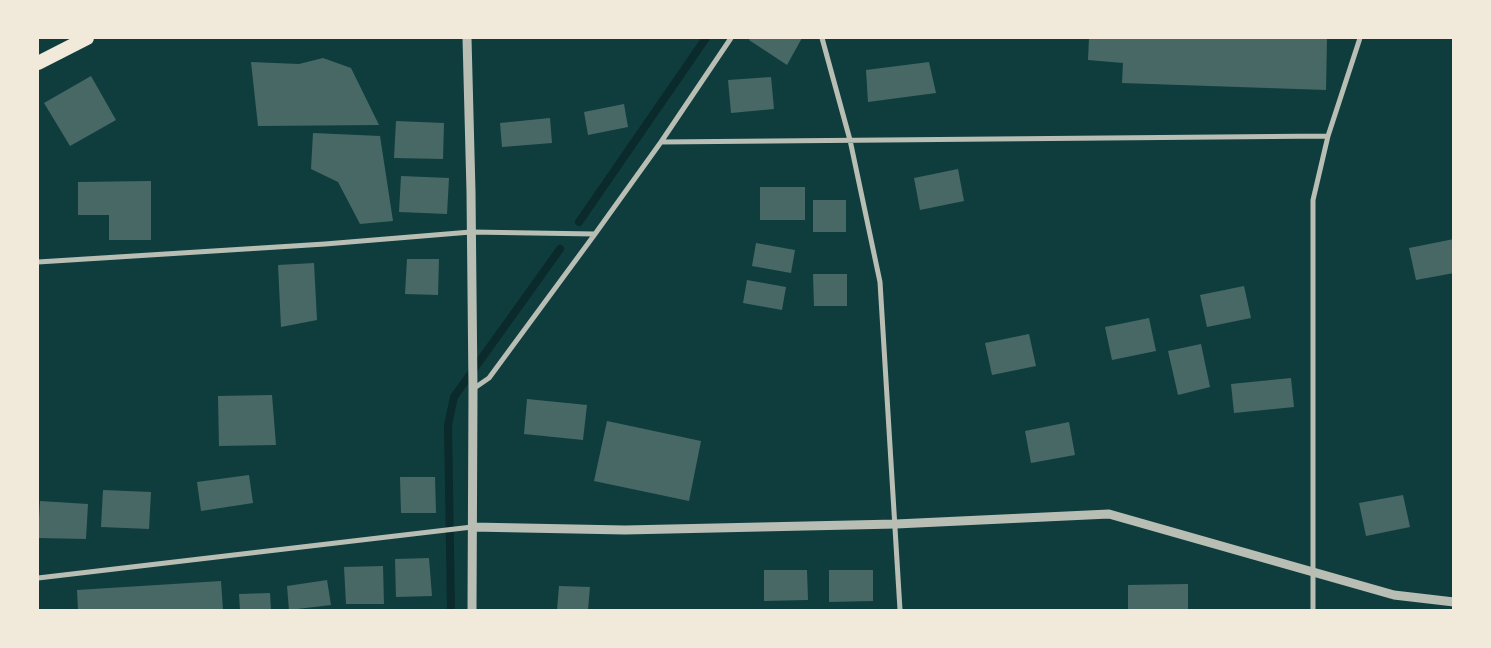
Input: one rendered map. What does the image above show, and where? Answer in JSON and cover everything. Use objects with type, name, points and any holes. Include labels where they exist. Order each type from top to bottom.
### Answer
[{"type":"highway","points":[[38,63],[87,38]]},
{"type":"street","points":[[467,38],[473,389],[472,610]]},
{"type":"street","points":[[473,389],[489,378],[595,234],[661,142],[731,38]]},
{"type":"street","points":[[822,38],[850,140],[880,282],[900,610]]},
{"type":"street","points":[[1313,610],[1312,200],[1328,136],[1360,38]]},
{"type":"street","points":[[661,142],[1328,136]]},
{"type":"street","points":[[38,262],[325,244],[471,232],[595,234]]},
{"type":"street","points":[[38,578],[472,527],[624,530],[896,524],[1109,514],[1394,595],[1454,602]]},
{"type":"building","points":[[750,38],[802,38],[787,65],[749,40]]},
{"type":"building","points":[[1089,38],[1327,38],[1326,90],[1122,83],[1123,63],[1088,60]]},
{"type":"building","points":[[323,58],[351,68],[379,125],[258,126],[251,62],[299,64]]},
{"type":"building","points":[[929,62],[936,93],[868,102],[866,70]]},
{"type":"building","points":[[91,76],[116,120],[70,146],[44,103]]},
{"type":"building","points":[[771,77],[774,109],[731,113],[728,80]]},
{"type":"building","points":[[624,104],[628,127],[588,135],[584,112]]},
{"type":"building","points":[[550,118],[552,143],[502,147],[500,123]]},
{"type":"building","points":[[396,121],[444,123],[443,159],[394,158]]},
{"type":"building","points":[[313,133],[380,136],[393,221],[360,224],[338,182],[311,169]]},
{"type":"building","points":[[958,169],[964,201],[920,210],[914,178]]},
{"type":"building","points":[[401,176],[449,178],[447,214],[399,212]]},
{"type":"building","points":[[151,181],[151,240],[109,240],[109,215],[78,215],[78,182]]},
{"type":"building","points":[[760,187],[805,187],[805,220],[760,220]]},
{"type":"building","points":[[813,200],[846,200],[846,232],[813,232]]},
{"type":"building","points":[[1454,239],[1454,273],[1416,280],[1409,248]]},
{"type":"building","points":[[756,243],[795,250],[791,273],[752,266]]},
{"type":"building","points":[[407,259],[439,259],[438,295],[405,294]]},
{"type":"building","points":[[314,263],[317,320],[281,327],[278,265]]},
{"type":"building","points":[[813,274],[847,274],[847,306],[814,306]]},
{"type":"building","points":[[747,280],[786,287],[782,310],[743,303]]},
{"type":"building","points":[[1244,286],[1251,318],[1207,327],[1200,295]]},
{"type":"building","points":[[1149,318],[1156,351],[1112,360],[1105,327]]},
{"type":"building","points":[[1029,334],[1036,366],[992,375],[985,343]]},
{"type":"building","points":[[1201,344],[1210,387],[1178,395],[1168,351]]},
{"type":"building","points":[[1291,378],[1294,407],[1234,413],[1231,384]]},
{"type":"building","points":[[272,395],[276,445],[219,446],[218,396]]},
{"type":"building","points":[[527,399],[587,405],[583,440],[524,434]]},
{"type":"building","points":[[607,421],[701,441],[689,501],[594,481]]},
{"type":"building","points":[[1069,422],[1075,455],[1031,463],[1025,431]]},
{"type":"building","points":[[249,475],[253,503],[201,511],[197,482]]},
{"type":"building","points":[[400,477],[435,477],[436,513],[401,513]]},
{"type":"building","points":[[103,490],[151,492],[149,529],[101,527]]},
{"type":"building","points":[[1403,495],[1410,527],[1366,536],[1359,503]]},
{"type":"building","points":[[40,501],[88,504],[86,539],[38,538]]},
{"type":"building","points":[[429,558],[432,596],[396,597],[395,559]]},
{"type":"building","points":[[383,566],[384,604],[346,604],[344,567]]},
{"type":"building","points":[[764,570],[807,570],[808,600],[764,601]]},
{"type":"building","points":[[829,570],[873,570],[873,601],[829,602]]},
{"type":"building","points":[[327,580],[331,605],[289,610],[287,586]]},
{"type":"building","points":[[221,581],[223,610],[78,610],[77,590]]},
{"type":"building","points":[[1188,584],[1188,610],[1128,610],[1128,585]]},
{"type":"building","points":[[559,586],[590,587],[588,610],[557,610]]},
{"type":"building","points":[[270,593],[271,610],[240,610],[239,594]]},
{"type":"waterway","points":[[579,222],[706,38]]},
{"type":"waterway","points":[[451,610],[448,425],[454,397],[560,249]]}]
